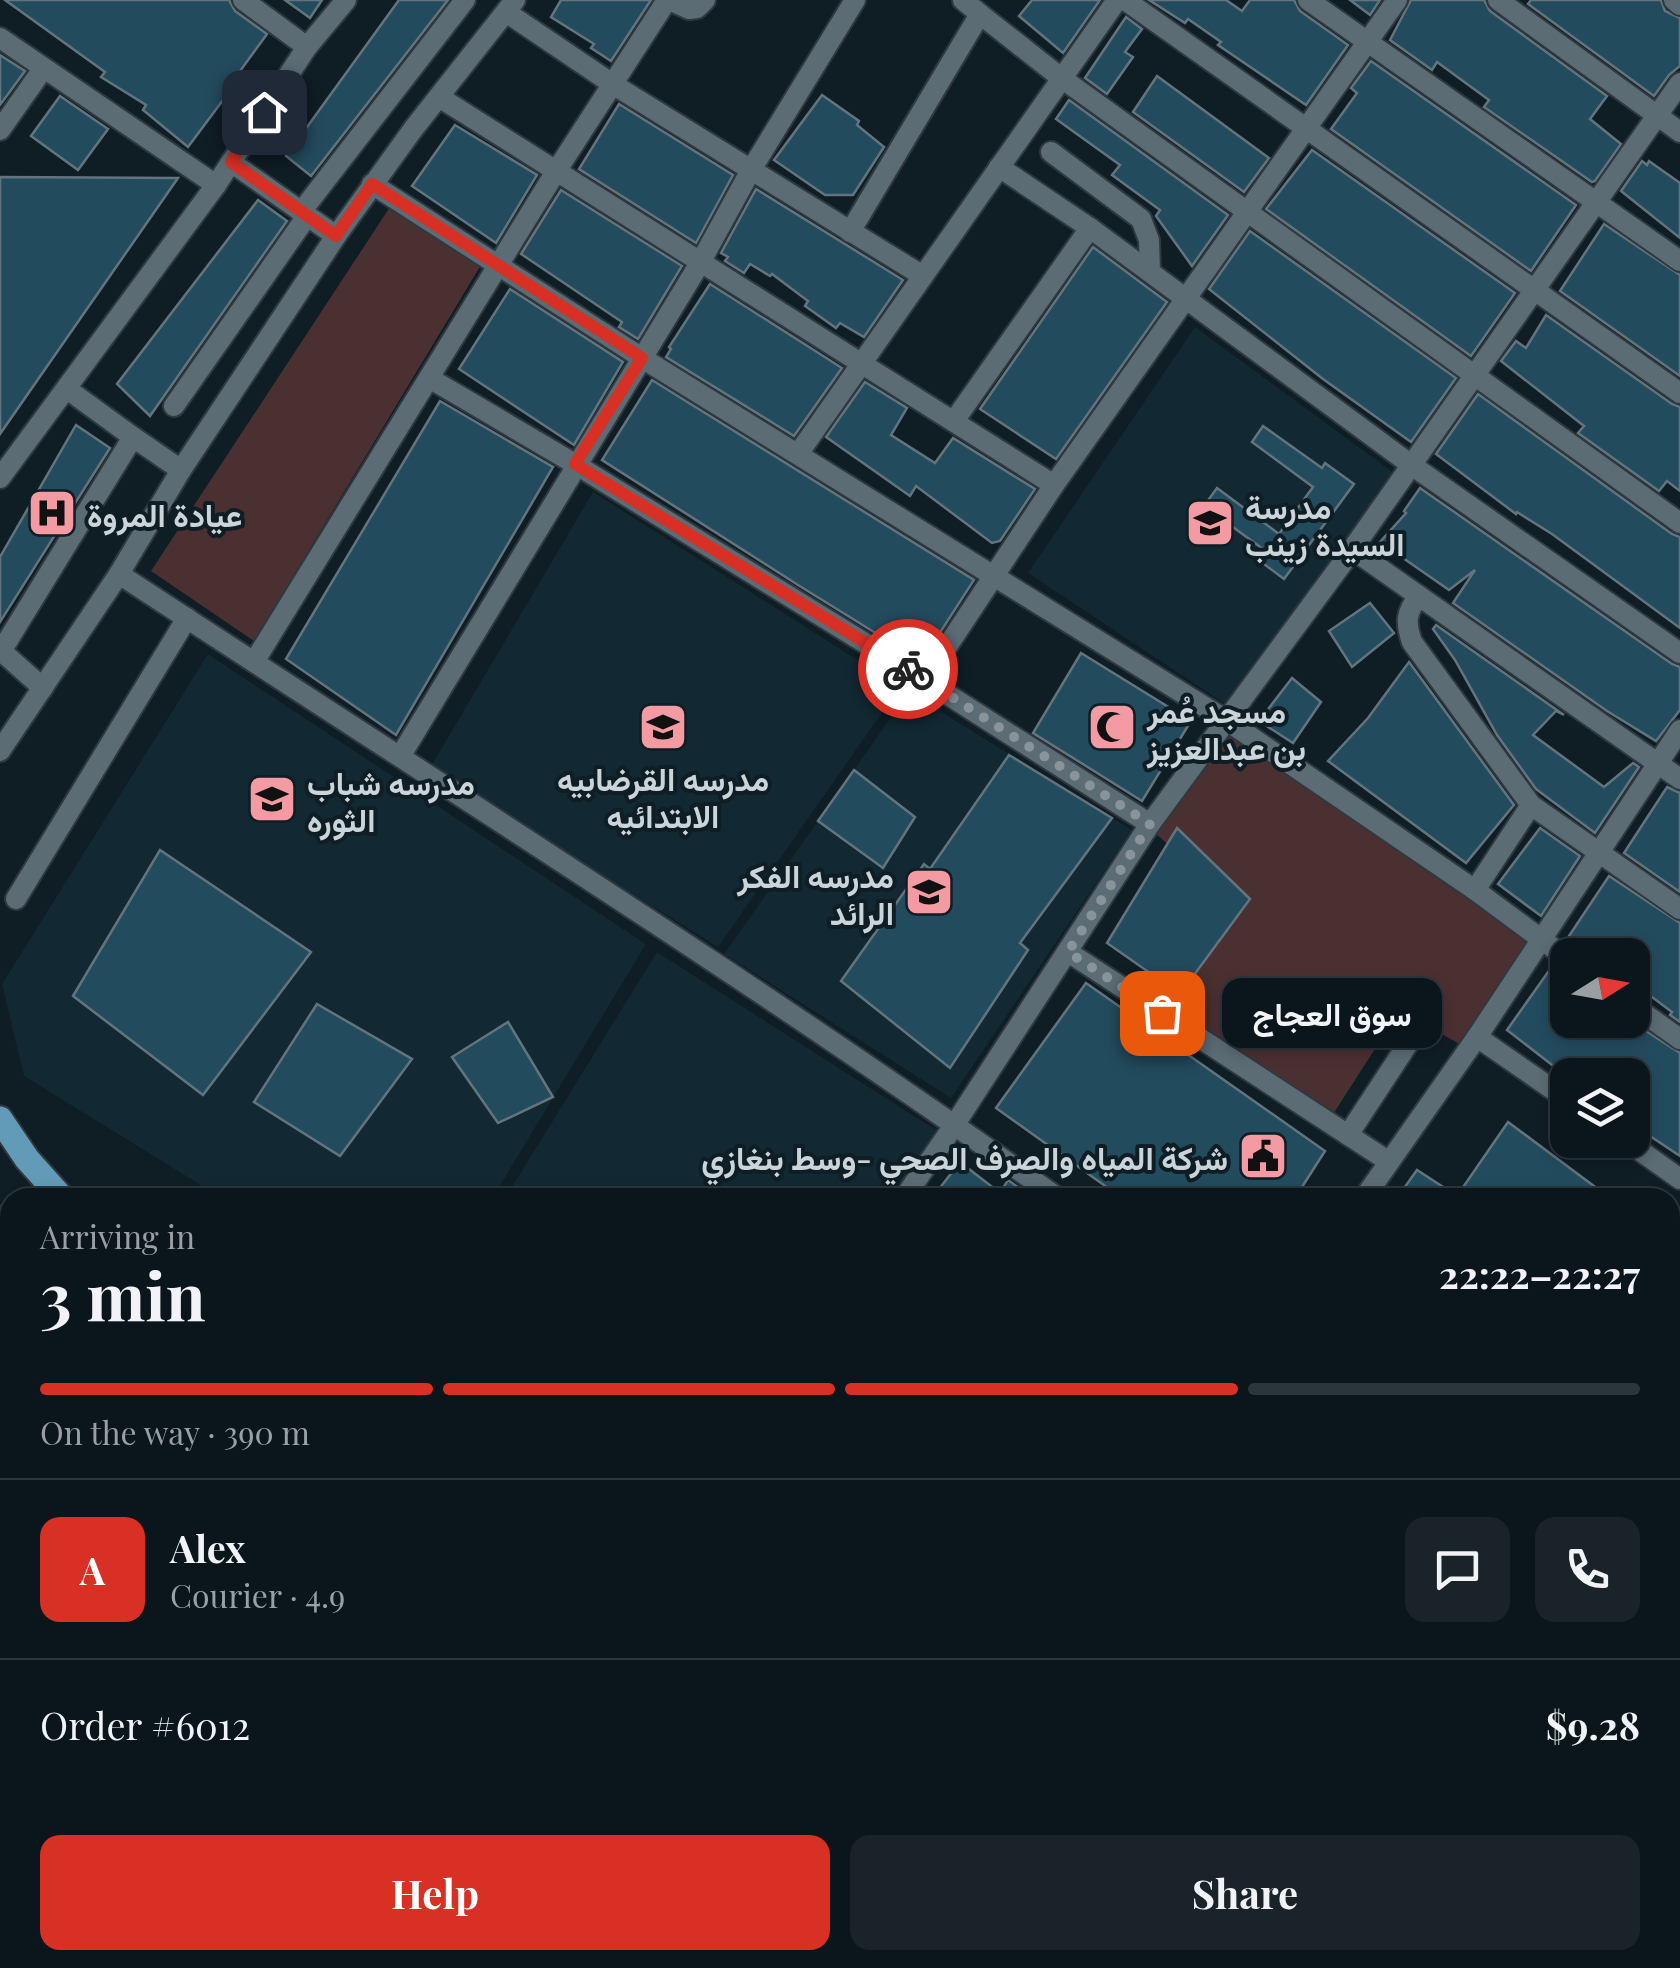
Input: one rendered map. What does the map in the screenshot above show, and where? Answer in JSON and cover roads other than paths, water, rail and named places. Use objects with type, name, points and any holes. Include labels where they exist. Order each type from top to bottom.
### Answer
[{"type":"main road","points":[[0,1119],[53,1188]]},
{"type":"street","points":[[243,0],[307,47]]},
{"type":"street","points":[[0,478],[216,185],[307,47],[346,0]]},
{"type":"street","points":[[174,406],[304,214],[466,0]]},
{"type":"street","points":[[254,662],[555,173],[668,0],[697,8],[705,0]]},
{"type":"street","points":[[401,755],[855,0]]},
{"type":"street","points":[[963,0],[1060,78],[1680,524]]},
{"type":"street","points":[[798,454],[1117,0]]},
{"type":"street","points":[[1125,0],[1680,392]]},
{"type":"street","points":[[1308,0],[1680,261]]},
{"type":"street","points":[[925,680],[1054,485],[1397,0]]},
{"type":"street","points":[[1498,0],[1680,132]]},
{"type":"street","points":[[1674,0],[1680,4]]},
{"type":"street","points":[[0,751],[120,574],[181,470],[336,236],[510,6],[614,85],[923,276]]},
{"type":"street","points":[[850,232],[980,14]]},
{"type":"street","points":[[0,38],[216,185]]},
{"type":"street","points":[[0,130],[43,69]]},
{"type":"street","points":[[911,1188],[1150,824],[1352,549],[1680,83]]},
{"type":"street","points":[[439,97],[1054,485]]},
{"type":"street","points":[[1051,152],[1141,220],[1149,240],[1150,272]]},
{"type":"street","points":[[231,162],[336,236]]},
{"type":"street","points":[[999,167],[1090,228],[1410,464],[1680,652]]},
{"type":"street","points":[[372,184],[642,358],[1226,720],[1475,890],[1550,947]]},
{"type":"street","points":[[954,421],[1090,228]]},
{"type":"street","points":[[430,378],[925,680],[1150,824]]},
{"type":"street","points":[[67,389],[181,470]]},
{"type":"street","points":[[44,688],[0,651],[133,437]]},
{"type":"street","points":[[1352,549],[1680,779]]},
{"type":"street","points":[[120,574],[401,755],[955,1124],[1044,1188]]},
{"type":"street","points":[[1419,596],[1406,624],[1412,642],[1530,805],[1680,908]]},
{"type":"street","points":[[16,899],[186,618]]},
{"type":"street","points":[[1370,1188],[1477,1037],[1680,730]]},
{"type":"street","points":[[1475,890],[1530,805]]},
{"type":"street","points":[[1068,952],[1388,1161]]},
{"type":"street","points":[[1650,1018],[1680,1039]]},
{"type":"street","points":[[1348,1135],[1417,1030]]},
{"type":"street","points":[[1477,1037],[1550,1088]]},
{"type":"street","points":[[1650,1158],[1680,1179]]},
{"type":"place","name":"عيادة المروة","points":[[52,513]]},
{"type":"place","name":"مدرسة السيدة زينب","points":[[1210,523]]},
{"type":"place","name":"مدرسه القرضابيه الابتدائيه","points":[[663,727]]},
{"type":"place","name":"مسجد عُمر بن عبدالعزيز","points":[[1112,727]]},
{"type":"place","name":"مدرسه شباب الثوره","points":[[272,799]]},
{"type":"place","name":"مدرسه الفكر الرائد","points":[[929,892]]},
{"type":"place","name":"سوق العجاج","points":[[1162,1013]]},
{"type":"place","name":"شركة المياه والصرف الصحي -وسط بنغازي","points":[[1263,1156]]}]
